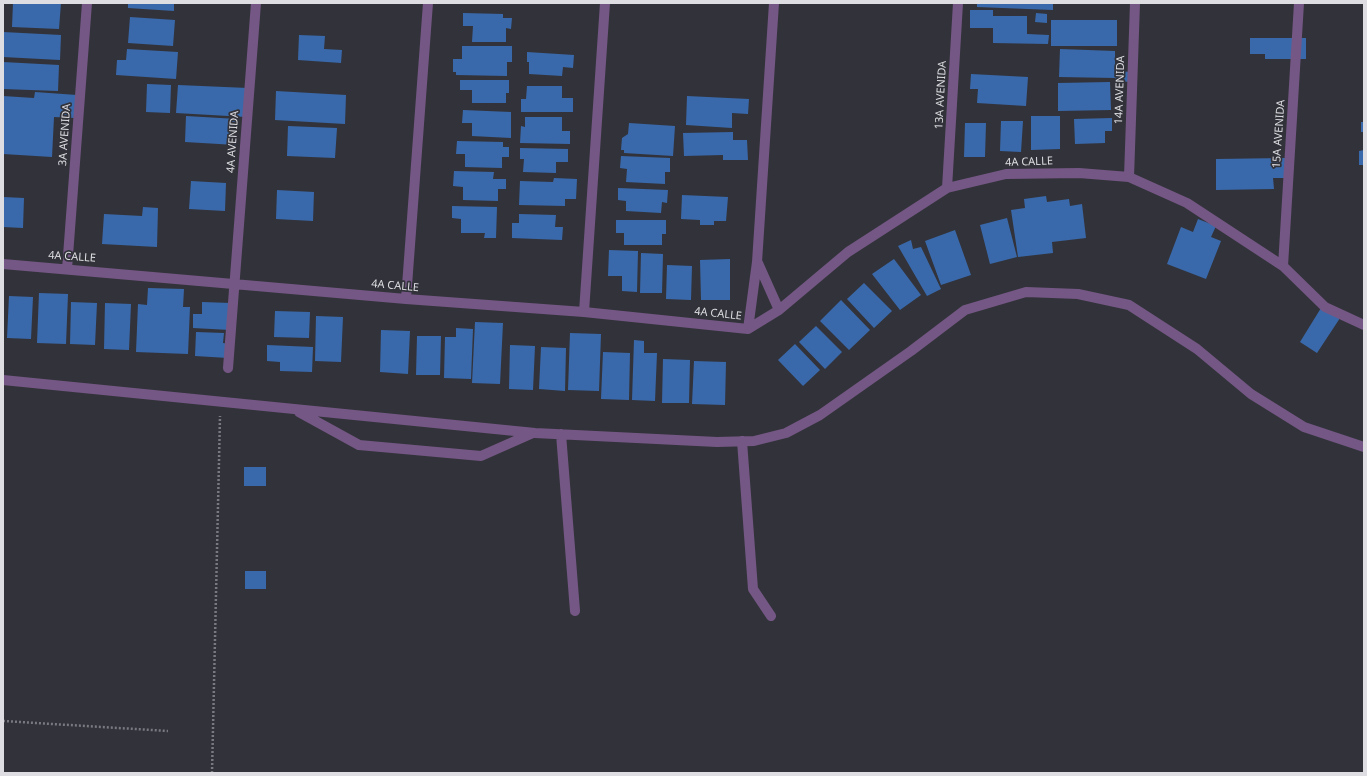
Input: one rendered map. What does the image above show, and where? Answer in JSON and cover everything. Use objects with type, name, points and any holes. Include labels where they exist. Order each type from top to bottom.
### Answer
[{"type":"street","name":"3A AVENIDA","points":[[67,269],[87,3]]},
{"type":"street","name":"4A AVENIDA","points":[[228,368],[256,3]]},
{"type":"street","points":[[406,299],[428,3]]},
{"type":"street","points":[[584,312],[605,3]]},
{"type":"street","points":[[748,329],[758,262],[774,3]]},
{"type":"street","name":"13A AVENIDA","points":[[947,188],[958,3]]},
{"type":"street","name":"14A AVENIDA","points":[[1129,177],[1135,3]]},
{"type":"street","name":"15A AVENIDA","points":[[1283,266],[1299,3]]},
{"type":"street","name":"4A CALLE","points":[[3,264],[406,299],[584,312],[748,329],[780,310],[848,252],[947,188],[1006,174],[1079,173],[1129,177],[1187,203],[1283,266],[1325,307],[1364,325]]},
{"type":"street","points":[[758,262],[780,310]]},
{"type":"street","points":[[3,380],[535,433],[717,442],[754,441],[786,433],[820,415],[911,351],[965,310],[1026,292],[1078,294],[1129,305],[1197,349],[1251,394],[1304,428],[1364,446]]},
{"type":"street","points":[[295,410],[359,445],[481,456],[535,433]]},
{"type":"street","points":[[561,434],[575,611]]},
{"type":"street","points":[[742,441],[753,589],[771,616]]},
{"type":"path","points":[[212,773],[220,402]]},
{"type":"path","points":[[3,721],[168,731]]},
{"type":"building","points":[[13,3],[61,3],[59,29],[12,27]]},
{"type":"building","points":[[128,3],[174,3],[174,11],[128,8]]},
{"type":"building","points":[[977,3],[1053,3],[1053,10],[977,7]]},
{"type":"building","points":[[970,10],[993,10],[993,16],[1027,16],[1027,34],[1049,35],[1048,44],[993,43],[993,28],[970,28]]},
{"type":"building","points":[[463,13],[503,14],[503,18],[512,18],[511,29],[506,28],[506,42],[472,42],[473,26],[463,26]]},
{"type":"building","points":[[1036,13],[1047,14],[1047,23],[1035,22]]},
{"type":"building","points":[[130,17],[175,20],[173,46],[128,43]]},
{"type":"building","points":[[1051,20],[1117,20],[1117,46],[1051,46]]},
{"type":"building","points":[[3,32],[61,35],[60,60],[3,57]]},
{"type":"building","points":[[299,35],[325,36],[324,49],[342,50],[341,63],[298,60]]},
{"type":"building","points":[[1250,38],[1306,38],[1306,59],[1265,59],[1265,54],[1250,54]]},
{"type":"building","points":[[462,46],[512,46],[512,62],[507,62],[507,76],[456,75],[456,72],[453,72],[453,59],[462,59]]},
{"type":"building","points":[[127,49],[178,52],[176,79],[116,75],[117,60],[126,60]]},
{"type":"building","points":[[1060,49],[1115,51],[1115,71],[1132,72],[1131,82],[1115,81],[1115,78],[1059,77]]},
{"type":"building","points":[[527,52],[574,55],[573,68],[563,67],[562,76],[529,74]]},
{"type":"building","points":[[3,62],[59,65],[58,91],[3,89]]},
{"type":"building","points":[[971,74],[1028,77],[1026,106],[977,103],[978,89],[970,89]]},
{"type":"building","points":[[460,80],[509,80],[509,93],[506,93],[506,103],[472,103],[472,90],[460,90]]},
{"type":"building","points":[[1110,82],[1111,110],[1058,111],[1058,83]]},
{"type":"building","points":[[147,84],[171,85],[170,113],[146,112]]},
{"type":"building","points":[[178,85],[248,88],[246,117],[176,113]]},
{"type":"building","points":[[527,86],[562,86],[562,98],[573,98],[573,112],[521,112],[521,99],[526,99]]},
{"type":"building","points":[[276,91],[346,95],[345,124],[275,120]]},
{"type":"building","points":[[35,92],[77,95],[76,118],[54,117],[52,157],[3,154],[3,96],[34,98]]},
{"type":"building","points":[[687,96],[749,99],[748,114],[732,113],[732,128],[686,125]]},
{"type":"building","points":[[463,110],[511,112],[511,138],[472,136],[472,123],[462,123]]},
{"type":"building","points":[[186,116],[237,119],[236,145],[185,142]]},
{"type":"building","points":[[1031,116],[1060,116],[1060,149],[1031,150]]},
{"type":"building","points":[[525,117],[562,117],[562,131],[570,131],[570,144],[520,143],[521,126],[525,127]]},
{"type":"building","points":[[1112,118],[1112,131],[1105,131],[1105,143],[1075,144],[1074,119]]},
{"type":"building","points":[[1001,121],[1023,121],[1021,152],[1000,151]]},
{"type":"building","points":[[1361,122],[1364,122],[1364,132],[1361,132]]},
{"type":"building","points":[[629,123],[675,126],[673,156],[624,153],[624,150],[621,150],[622,138],[628,134]]},
{"type":"building","points":[[965,123],[986,123],[985,157],[964,157]]},
{"type":"building","points":[[288,126],[337,128],[335,158],[287,156]]},
{"type":"building","points":[[733,132],[733,140],[747,140],[748,160],[723,160],[723,155],[684,156],[683,133]]},
{"type":"building","points":[[457,141],[503,142],[503,147],[509,147],[509,157],[502,157],[502,168],[465,167],[465,154],[456,154]]},
{"type":"building","points":[[520,148],[568,149],[568,162],[556,162],[556,173],[523,172],[524,159],[520,159]]},
{"type":"building","points":[[1364,150],[1364,165],[1359,165],[1359,151]]},
{"type":"building","points":[[621,156],[670,158],[670,172],[665,172],[665,184],[626,182],[627,169],[620,168]]},
{"type":"building","points":[[1285,158],[1285,178],[1273,178],[1274,189],[1216,190],[1216,159]]},
{"type":"building","points":[[454,171],[494,172],[493,179],[506,179],[506,189],[498,189],[498,201],[463,200],[463,187],[453,186]]},
{"type":"building","points":[[554,178],[577,179],[576,199],[565,199],[565,206],[519,205],[520,181],[553,182]]},
{"type":"building","points":[[191,181],[226,183],[225,211],[189,209]]},
{"type":"building","points":[[618,188],[668,190],[667,203],[662,202],[661,213],[626,211],[626,201],[618,200]]},
{"type":"building","points":[[277,190],[314,192],[313,221],[276,219]]},
{"type":"building","points":[[682,195],[728,197],[726,221],[714,221],[714,225],[700,225],[700,220],[681,219]]},
{"type":"building","points":[[1046,196],[1047,202],[1069,199],[1070,206],[1082,204],[1086,238],[1052,242],[1053,253],[1018,257],[1011,210],[1025,208],[1024,199]]},
{"type":"building","points":[[3,197],[24,198],[23,228],[3,227]]},
{"type":"building","points":[[452,206],[497,207],[496,238],[484,238],[485,233],[461,233],[461,219],[452,218]]},
{"type":"building","points":[[143,207],[158,208],[157,247],[102,244],[104,214],[142,216]]},
{"type":"building","points":[[519,214],[556,215],[555,227],[563,227],[562,240],[512,238],[512,223],[519,223]]},
{"type":"building","points":[[1007,218],[1017,257],[990,264],[980,225]]},
{"type":"building","points":[[1198,219],[1216,226],[1211,237],[1221,241],[1206,279],[1167,264],[1181,227],[1193,232]]},
{"type":"building","points":[[616,220],[666,220],[666,234],[662,234],[662,245],[624,245],[624,233],[616,233]]},
{"type":"building","points":[[955,230],[971,275],[941,285],[925,241]]},
{"type":"building","points":[[911,240],[913,249],[921,247],[941,289],[927,296],[898,246]]},
{"type":"building","points":[[609,250],[638,251],[637,292],[622,291],[622,276],[608,276]]},
{"type":"building","points":[[641,253],[663,254],[662,293],[640,293]]},
{"type":"building","points":[[730,259],[730,300],[701,300],[700,260]]},
{"type":"building","points":[[894,259],[921,295],[900,310],[872,274]]},
{"type":"building","points":[[667,265],[692,266],[691,300],[666,299]]},
{"type":"building","points":[[864,283],[892,311],[874,328],[847,299]]},
{"type":"building","points":[[148,288],[184,289],[183,307],[190,307],[188,354],[136,352],[138,304],[147,305]]},
{"type":"building","points":[[39,293],[68,294],[66,344],[37,343]]},
{"type":"building","points":[[9,296],[33,297],[31,339],[7,338]]},
{"type":"building","points":[[841,300],[870,330],[849,350],[820,321]]},
{"type":"building","points":[[71,302],[97,303],[95,345],[70,344]]},
{"type":"building","points":[[202,302],[231,303],[230,330],[193,328],[193,314],[202,314]]},
{"type":"building","points":[[105,303],[131,304],[129,350],[104,349]]},
{"type":"building","points":[[1321,308],[1342,315],[1317,353],[1300,342]]},
{"type":"building","points":[[275,311],[310,312],[309,338],[274,337]]},
{"type":"building","points":[[316,316],[343,317],[341,362],[315,361]]},
{"type":"building","points":[[475,322],[503,323],[500,384],[472,383]]},
{"type":"building","points":[[816,326],[842,352],[825,369],[799,342]]},
{"type":"building","points":[[456,328],[473,329],[471,379],[444,378],[445,337],[456,337]]},
{"type":"building","points":[[381,330],[410,331],[408,374],[380,372]]},
{"type":"building","points":[[196,332],[224,333],[223,343],[229,344],[228,358],[195,356]]},
{"type":"building","points":[[570,333],[601,334],[599,391],[568,390]]},
{"type":"building","points":[[417,336],[441,336],[440,375],[416,375]]},
{"type":"building","points":[[634,340],[644,341],[644,353],[657,353],[655,401],[632,400]]},
{"type":"building","points":[[795,344],[820,370],[803,386],[778,360]]},
{"type":"building","points":[[267,345],[313,347],[312,372],[280,371],[280,362],[267,361]]},
{"type":"building","points":[[510,345],[535,346],[533,390],[509,389]]},
{"type":"building","points":[[541,347],[566,348],[565,391],[539,389]]},
{"type":"building","points":[[603,352],[630,353],[629,400],[601,399]]},
{"type":"building","points":[[663,359],[690,360],[689,403],[662,403]]},
{"type":"building","points":[[694,361],[726,362],[725,405],[692,404]]},
{"type":"building","points":[[244,467],[266,467],[266,486],[244,486]]},
{"type":"building","points":[[245,571],[266,571],[266,589],[245,589]]}]
